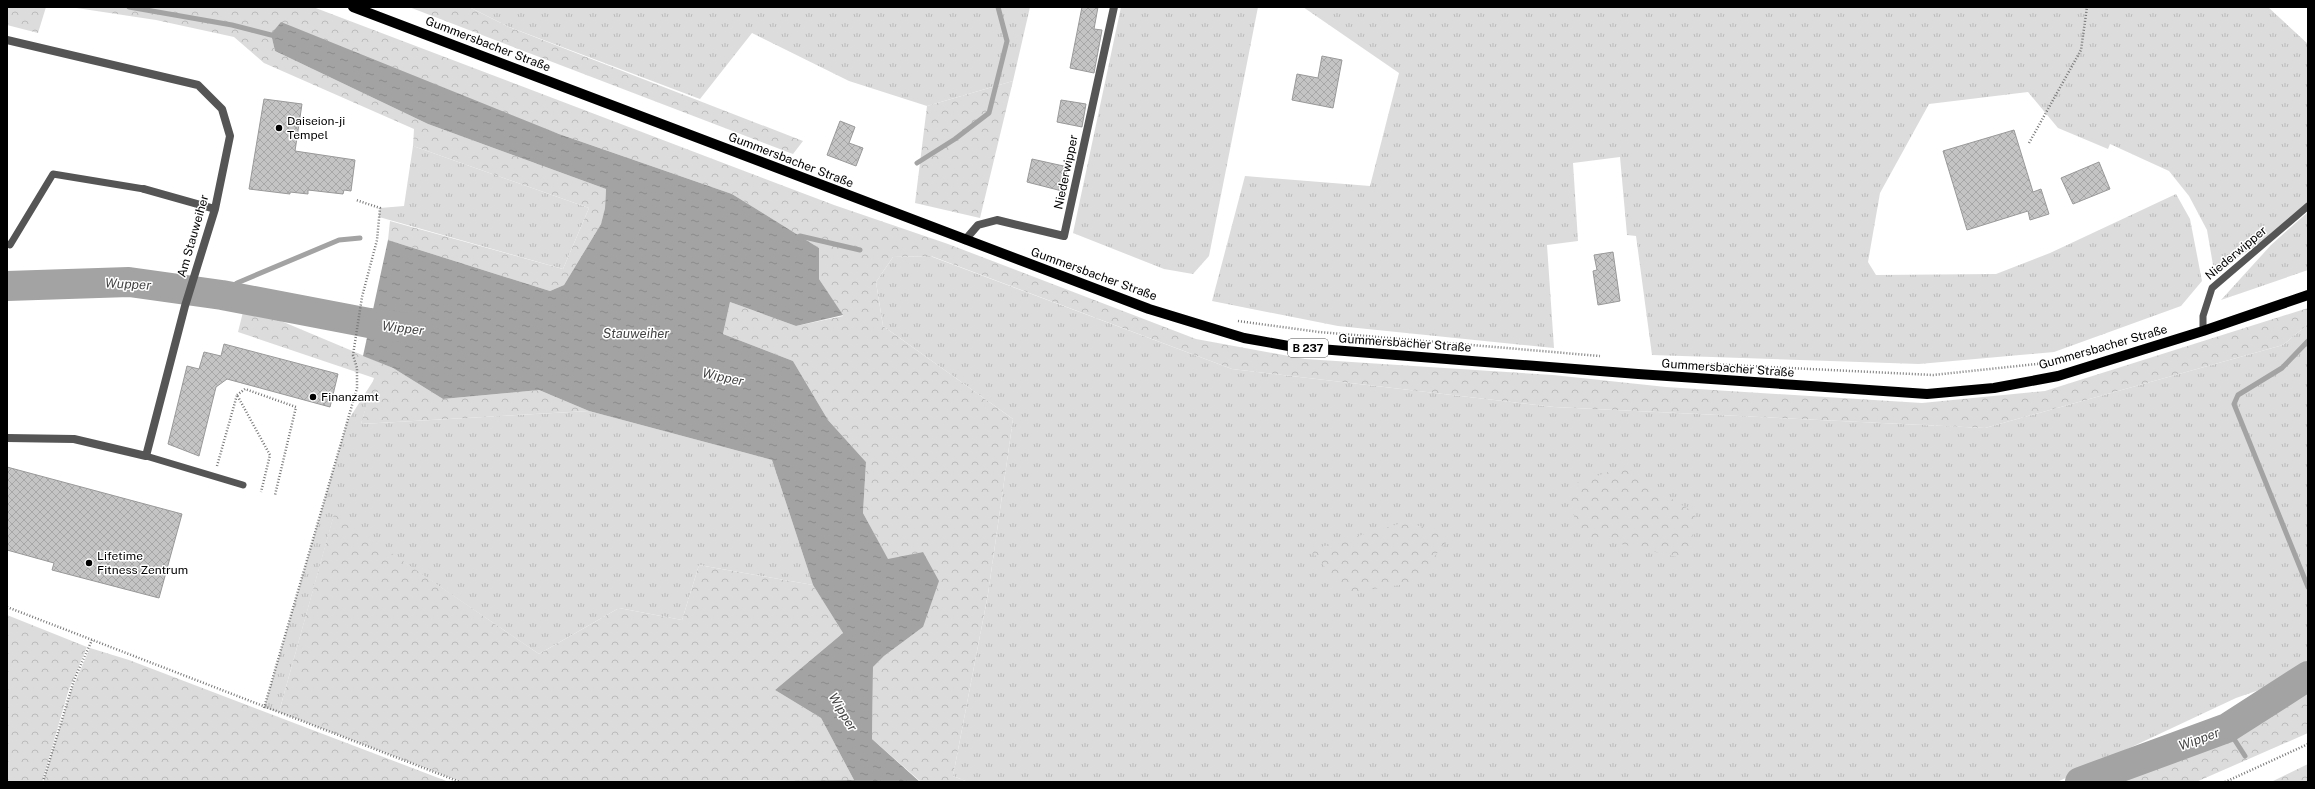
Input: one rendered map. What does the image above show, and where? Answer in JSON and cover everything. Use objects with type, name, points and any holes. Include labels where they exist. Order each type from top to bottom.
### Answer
[{"type":"main road","name":"Gummersbacher Straße","points":[[353,7],[1149,309],[1244,338],[1322,350],[1750,383],[1927,394],[1994,388],[2058,376],[2203,331],[2308,295]]},
{"type":"street","name":"Niederwipper","points":[[965,240],[978,225],[997,220],[1064,236],[1114,7]]},
{"type":"street","name":"Am Stauweiher","points":[[7,40],[198,85],[222,109],[230,136],[215,209],[185,306],[146,456]]},
{"type":"street","points":[[144,189],[215,209]]},
{"type":"street","points":[[7,438],[74,439],[146,456]]},
{"type":"lane","points":[[7,244],[10,245],[53,174],[144,189]]},
{"type":"lane","name":"Niederwipper","points":[[2203,331],[2203,316],[2212,288],[2308,206]]},
{"type":"lane","points":[[146,456],[243,485]]},
{"type":"path","points":[[2029,143],[2081,50],[2087,7]]},
{"type":"path","points":[[264,708],[357,388],[357,368],[353,355],[362,297],[376,240],[380,208],[356,200]]},
{"type":"path","points":[[1235,320],[1319,332],[1602,356]]},
{"type":"path","points":[[1704,364],[1933,375],[2049,363]]},
{"type":"path","points":[[215,476],[236,395],[246,388],[296,407],[275,495]]},
{"type":"path","points":[[236,395],[270,455],[261,492]]},
{"type":"path","points":[[7,607],[264,708],[460,782]]},
{"type":"path","points":[[43,782],[74,680],[92,640]]},
{"type":"path","points":[[2225,782],[2308,744]]},
{"type":"green space","points":[[7,7],[46,7],[38,33],[7,25]]},
{"type":"green space","points":[[70,7],[313,7],[834,205],[948,244],[1196,339],[1305,359],[1553,375],[1666,387],[1922,403],[2045,391],[2308,308],[2308,324],[2283,345],[1985,428],[1554,407],[1232,369],[931,256],[893,257],[876,282],[883,326],[1013,419],[988,594],[953,776],[968,782],[921,782],[872,739],[873,667],[884,656],[923,627],[923,552],[888,560],[863,513],[866,462],[828,420],[793,361],[723,334],[730,302],[796,326],[843,316],[819,279],[819,248],[732,194],[271,34],[275,51],[428,124],[606,189],[605,208],[601,224],[564,285],[550,291],[388,240],[390,221],[563,269],[589,208],[413,146],[414,129],[264,63],[234,37],[156,20]]},
{"type":"green space","points":[[409,7],[469,7],[509,27],[803,141],[793,154]]},
{"type":"green space","points":[[469,7],[1030,7],[1013,81],[927,106],[849,81],[752,33],[700,99],[509,27]]},
{"type":"green space","points":[[1121,7],[1258,7],[1209,256],[1193,274],[1164,269],[1073,233]]},
{"type":"green space","points":[[1303,7],[2268,7],[2308,44],[2308,202],[2271,236],[2223,267],[2213,265],[2207,230],[2189,196],[2169,171],[2110,144],[2108,149],[2058,128],[2028,92],[1929,104],[1880,193],[1868,262],[1876,275],[1996,274],[2050,253],[2176,194],[2190,219],[2202,281],[2181,306],[2054,352],[1919,364],[1652,355],[1636,236],[1627,235],[1620,157],[1573,163],[1578,241],[1547,245],[1554,348],[1338,326],[1212,301],[1245,176],[1370,186],[1399,73]]},
{"type":"green space","points":[[1013,81],[980,218],[915,203],[927,106]]},
{"type":"green space","points":[[413,146],[589,208],[563,269],[379,217],[380,208],[404,206]]},
{"type":"green space","points":[[2308,212],[2308,270],[2221,300],[2271,245]]},
{"type":"green space","points":[[930,256],[1232,369],[1554,407],[1985,428],[2283,345],[2308,324],[2308,673],[2236,698],[2057,782],[968,782],[953,776],[988,594],[1013,419],[883,326],[876,282],[893,257]]},
{"type":"green space","points":[[244,308],[262,313],[393,368],[443,399],[539,390],[589,411],[361,424],[374,378],[238,332]]},
{"type":"green space","points":[[375,378],[361,424],[589,411],[772,460],[813,585],[699,565],[682,620],[619,608],[539,654],[334,515],[279,712],[264,708],[347,422]]},
{"type":"green space","points":[[1628,465],[1652,487],[1695,513],[1690,560],[1578,534],[1568,486]]},
{"type":"green space","points":[[334,514],[539,654],[619,608],[682,620],[699,565],[813,585],[843,633],[775,690],[821,718],[854,780],[462,782],[279,712]]},
{"type":"green space","points":[[1405,522],[1452,535],[1413,583],[1346,593],[1311,550]]},
{"type":"green space","points":[[7,615],[87,647],[69,689],[42,782],[7,782]]},
{"type":"green space","points":[[90,648],[129,660],[449,782],[43,782],[71,691]]},
{"type":"green space","points":[[2308,686],[2308,733],[2196,782],[2083,782],[2232,711]]},
{"type":"green space","points":[[2308,764],[2308,782],[2271,782]]},
{"type":"water","name":"Stauweiher","points":[[281,22],[559,134],[732,194],[819,248],[819,279],[843,315],[796,326],[730,302],[723,334],[793,361],[828,420],[866,462],[863,513],[888,559],[923,552],[939,581],[923,627],[884,656],[873,667],[872,739],[920,782],[686,782],[854,780],[821,718],[775,690],[843,633],[813,585],[772,460],[589,411],[539,390],[443,399],[393,368],[363,356],[388,240],[550,291],[564,285],[601,224],[605,208],[606,189],[428,124],[275,51],[271,34]]},
{"type":"building","points":[[1082,7],[1098,7],[1094,29],[1102,30],[1094,73],[1070,68]]},
{"type":"building","points":[[1322,56],[1342,60],[1333,108],[1292,100],[1297,74],[1318,78]]},
{"type":"building","name":"Daiseion-ji Tempel","points":[[264,99],[302,104],[295,151],[355,160],[351,191],[344,190],[343,194],[308,190],[308,194],[290,192],[290,194],[249,189]]},
{"type":"building","points":[[1061,100],[1086,104],[1082,127],[1057,122]]},
{"type":"building","points":[[840,121],[855,127],[849,143],[863,148],[856,166],[827,155]]},
{"type":"building","points":[[2014,130],[2033,192],[2041,189],[2049,214],[2030,220],[2028,211],[1967,230],[1943,151]]},
{"type":"building","points":[[1032,159],[1068,167],[1062,191],[1027,182]]},
{"type":"building","points":[[2099,162],[2110,189],[2073,204],[2061,178]]},
{"type":"building","points":[[1613,252],[1620,301],[1598,305],[1593,271],[1597,270],[1594,255]]},
{"type":"building","name":"Finanzamt","points":[[224,344],[338,374],[330,407],[227,379],[216,387],[199,456],[168,444],[187,366],[199,369],[204,352],[221,356]]},
{"type":"building","points":[[7,467],[182,514],[159,598],[52,570],[54,563],[7,550]]},
{"type":"waterway","points":[[129,7],[232,25],[275,36]]},
{"type":"waterway","points":[[917,163],[955,139],[989,113],[1007,41],[998,7]]},
{"type":"waterway","points":[[795,239],[800,236],[860,250]]},
{"type":"waterway","points":[[222,295],[237,283],[339,240],[360,238]]},
{"type":"waterway","name":"Wupper","points":[[7,286],[129,282],[222,295],[369,323],[410,328]]},
{"type":"waterway","points":[[2308,341],[2282,368],[2238,395],[2234,404],[2308,587]]},
{"type":"waterway","name":"Wipper","points":[[2080,782],[2227,728],[2308,676]]},
{"type":"waterway","points":[[2227,728],[2245,756]]},
{"type":"place","name":"Daiseion-ji Tempel","points":[[279,128]]},
{"type":"place","name":"Finanzamt","points":[[313,397]]},
{"type":"place","name":"Lifetime Fitness Zentrum","points":[[89,563]]}]
